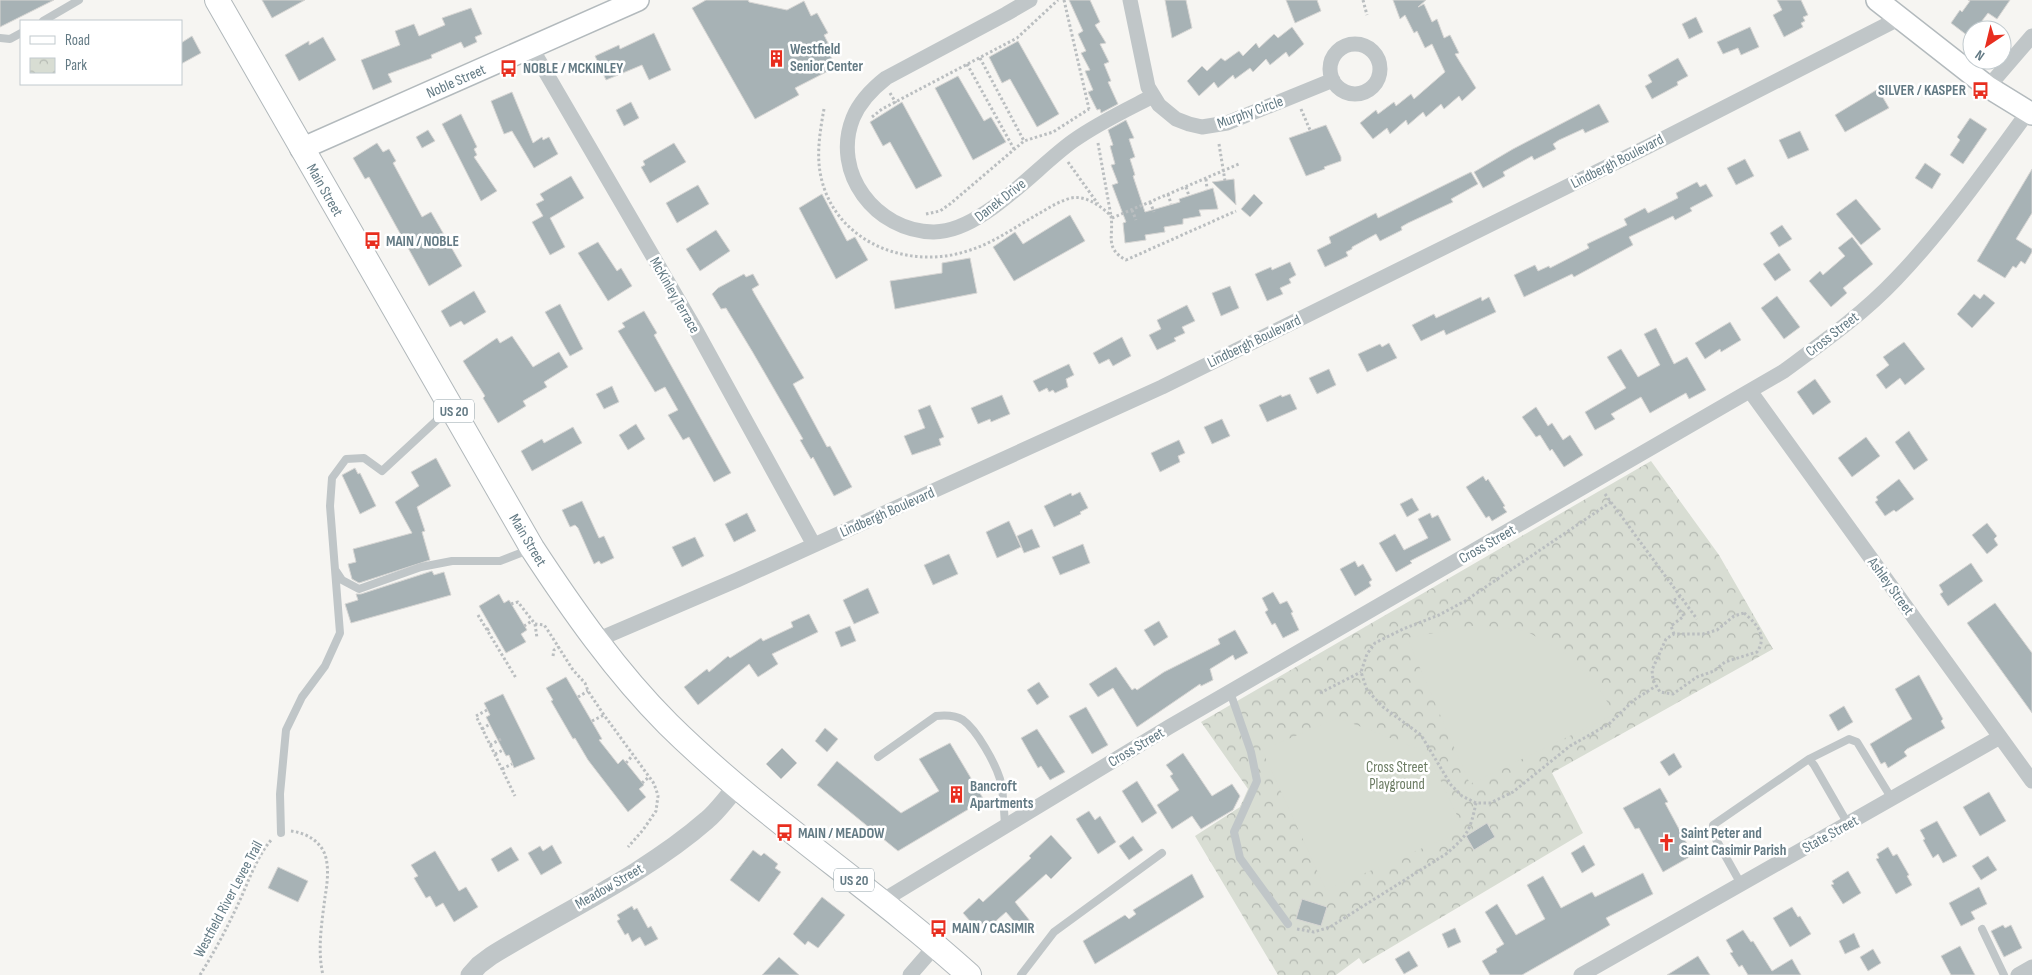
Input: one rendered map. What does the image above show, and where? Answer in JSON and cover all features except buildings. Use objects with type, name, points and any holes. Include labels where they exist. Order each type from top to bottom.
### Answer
[{"type":"main road","name":"Main Street","points":[[217,0],[532,548],[566,600],[630,681],[662,717],[707,760],[936,945],[969,975]]},
{"type":"main road","name":"Noble Street","points":[[301,149],[638,0]]},
{"type":"main road","points":[[1878,0],[1988,87],[2030,113]]},
{"type":"street","name":"Danek Drive","points":[[1030,0],[886,78],[876,86],[859,107],[849,133],[849,160],[857,186],[873,208],[895,224],[921,232],[955,229],[974,221],[1062,149],[1096,126],[1153,96]]},
{"type":"street","name":"Murphy Circle","points":[[1130,0],[1148,87],[1159,105],[1176,119],[1202,127],[1215,126],[1237,120],[1333,80]]},
{"type":"street","name":"Lindbergh Boulevard","points":[[597,640],[814,545],[1162,387],[1648,146],[1900,18]]},
{"type":"street","points":[[1988,87],[2032,36]]},
{"type":"street","name":"McKinley Terrace","points":[[531,47],[697,332],[814,545]]},
{"type":"street","name":"Cross Street","points":[[882,901],[1230,692],[1784,371],[1863,310],[1896,280],[1955,210],[2030,113]]},
{"type":"street","name":"Ashley Street","points":[[1750,392],[2032,781]]},
{"type":"street","name":"State Street","points":[[1581,975],[2000,737]]},
{"type":"street","name":"Meadow Street","points":[[470,975],[479,965],[496,953],[638,870],[673,846],[708,819],[738,786]]},
{"type":"street","points":[[910,975],[936,945]]},
{"type":"street","points":[[2018,975],[2032,968]]},
{"type":"lane","points":[[44,20],[78,0]]},
{"type":"lane","points":[[0,38],[10,39],[20,34]]},
{"type":"lane","points":[[281,833],[280,794],[286,730],[302,697],[325,666],[340,633],[330,506],[332,478],[346,459],[364,458],[382,471],[451,407]]},
{"type":"lane","points":[[336,571],[342,580],[359,588],[421,567],[452,561],[500,561],[532,548]]},
{"type":"lane","points":[[1230,692],[1251,752],[1257,781],[1234,832],[1240,858],[1288,924]]},
{"type":"lane","points":[[878,758],[936,716],[947,715],[962,719],[973,730],[996,768],[1002,790],[1005,826]]},
{"type":"lane","points":[[1741,884],[1713,834],[1713,825],[1809,759],[1849,739],[1857,742],[1892,799]]},
{"type":"lane","points":[[1809,759],[1848,824]]},
{"type":"lane","points":[[1021,975],[1054,932],[1162,853]]},
{"type":"lane","points":[[1982,930],[2004,975]]},
{"type":"path","points":[[869,121],[882,109],[1017,38],[1058,0]]},
{"type":"path","points":[[1064,0],[1090,115]]},
{"type":"path","points":[[1364,0],[1367,15]]},
{"type":"path","points":[[980,57],[1024,141]]},
{"type":"path","points":[[967,64],[1014,149]]},
{"type":"path","points":[[888,89],[896,103]]},
{"type":"path","points":[[1299,104],[1310,130]]},
{"type":"path","points":[[824,109],[820,130],[820,164],[821,177],[826,190],[834,206],[848,225],[876,246],[895,254],[912,257],[944,258],[975,249],[1063,200],[1081,198],[1098,205]]},
{"type":"path","points":[[918,216],[940,211],[1024,141],[1053,132],[1089,109]]},
{"type":"path","points":[[1097,135],[1112,217],[1113,250],[1118,256],[1126,260],[1236,211]]},
{"type":"path","points":[[1219,144],[1225,181]]},
{"type":"path","points":[[1062,149],[1078,178],[1098,205],[1112,217]]},
{"type":"path","points":[[1112,217],[1239,164]]},
{"type":"path","points":[[1206,179],[1207,189]]},
{"type":"path","points":[[1186,187],[1189,196]]},
{"type":"path","points":[[1168,194],[1171,204]]},
{"type":"path","points":[[1150,202],[1154,212]]},
{"type":"path","points":[[1132,210],[1136,220]]},
{"type":"path","points":[[1605,494],[1697,619]]},
{"type":"path","points":[[1611,502],[1465,601],[1439,615],[1375,642],[1362,665],[1361,672],[1367,690],[1383,707],[1421,736],[1451,785],[1462,796],[1476,803],[1490,803],[1513,792],[1570,746],[1609,724],[1634,700],[1656,686]]},
{"type":"path","points":[[1674,634],[1671,626],[1684,616],[1673,601],[1680,596]]},
{"type":"path","points":[[511,604],[518,602],[533,622],[537,638]]},
{"type":"path","points":[[1744,613],[1757,626],[1762,642],[1757,652],[1724,662],[1714,671],[1696,677],[1673,694],[1667,694],[1660,692],[1652,675],[1654,664],[1664,642],[1674,634],[1703,634],[1717,630],[1734,616],[1744,613]]},
{"type":"path","points":[[478,615],[502,649],[516,678]]},
{"type":"path","points":[[524,626],[533,622],[544,625],[573,670],[585,683],[588,691],[604,715],[653,782],[658,796],[656,811],[628,847]]},
{"type":"path","points":[[487,630],[491,627]]},
{"type":"path","points":[[491,636],[495,634]]},
{"type":"path","points":[[553,656],[554,650],[559,647]]},
{"type":"path","points":[[1320,693],[1361,672]]},
{"type":"path","points":[[578,697],[588,691]]},
{"type":"path","points":[[487,710],[476,716],[515,796]]},
{"type":"path","points":[[592,721],[604,715]]},
{"type":"path","points":[[482,729],[490,724]]},
{"type":"path","points":[[490,744],[501,739]]},
{"type":"path","points":[[495,754],[503,750]]},
{"type":"path","points":[[626,764],[633,756]]},
{"type":"path","points":[[502,770],[512,764]]},
{"type":"path","points":[[642,783],[649,777]]},
{"type":"path","points":[[1288,924],[1300,930],[1314,932],[1330,927],[1446,854],[1460,842],[1470,828],[1476,803]]},
{"type":"path","name":"Westfield River Levee Trail","points":[[200,975],[217,947],[267,845],[274,837],[291,831],[308,836],[320,847],[326,859],[328,876],[321,946],[324,975]]},
{"type":"green space","name":"Cross Street Playground","points":[[1651,461],[1719,555],[1773,649],[1552,773],[1583,833],[1363,964],[1359,958],[1336,975],[1278,975],[1195,836],[1240,807],[1248,789],[1201,722]]},
{"type":"green space","points":[[1477,625],[1526,631],[1568,655],[1599,689],[1615,714],[1470,784],[1407,638]]},
{"type":"green space","points":[[1338,718],[1427,752],[1464,830],[1326,890],[1262,750]]},
{"type":"place","name":"Westfield Senior Center","points":[[776,58]]},
{"type":"place","name":"NOBLE / MCKINLEY","points":[[509,68]]},
{"type":"place","name":"SILVER / KASPER","points":[[1980,90]]},
{"type":"place","name":"MAIN / NOBLE","points":[[372,241]]},
{"type":"place","name":"Bancroft Apartments","points":[[956,795]]},
{"type":"place","name":"MAIN / MEADOW","points":[[784,833]]},
{"type":"place","name":"Saint Peter and Saint Casimir Parish","points":[[1667,842]]},
{"type":"place","name":"MAIN / CASIMIR","points":[[938,928]]}]
